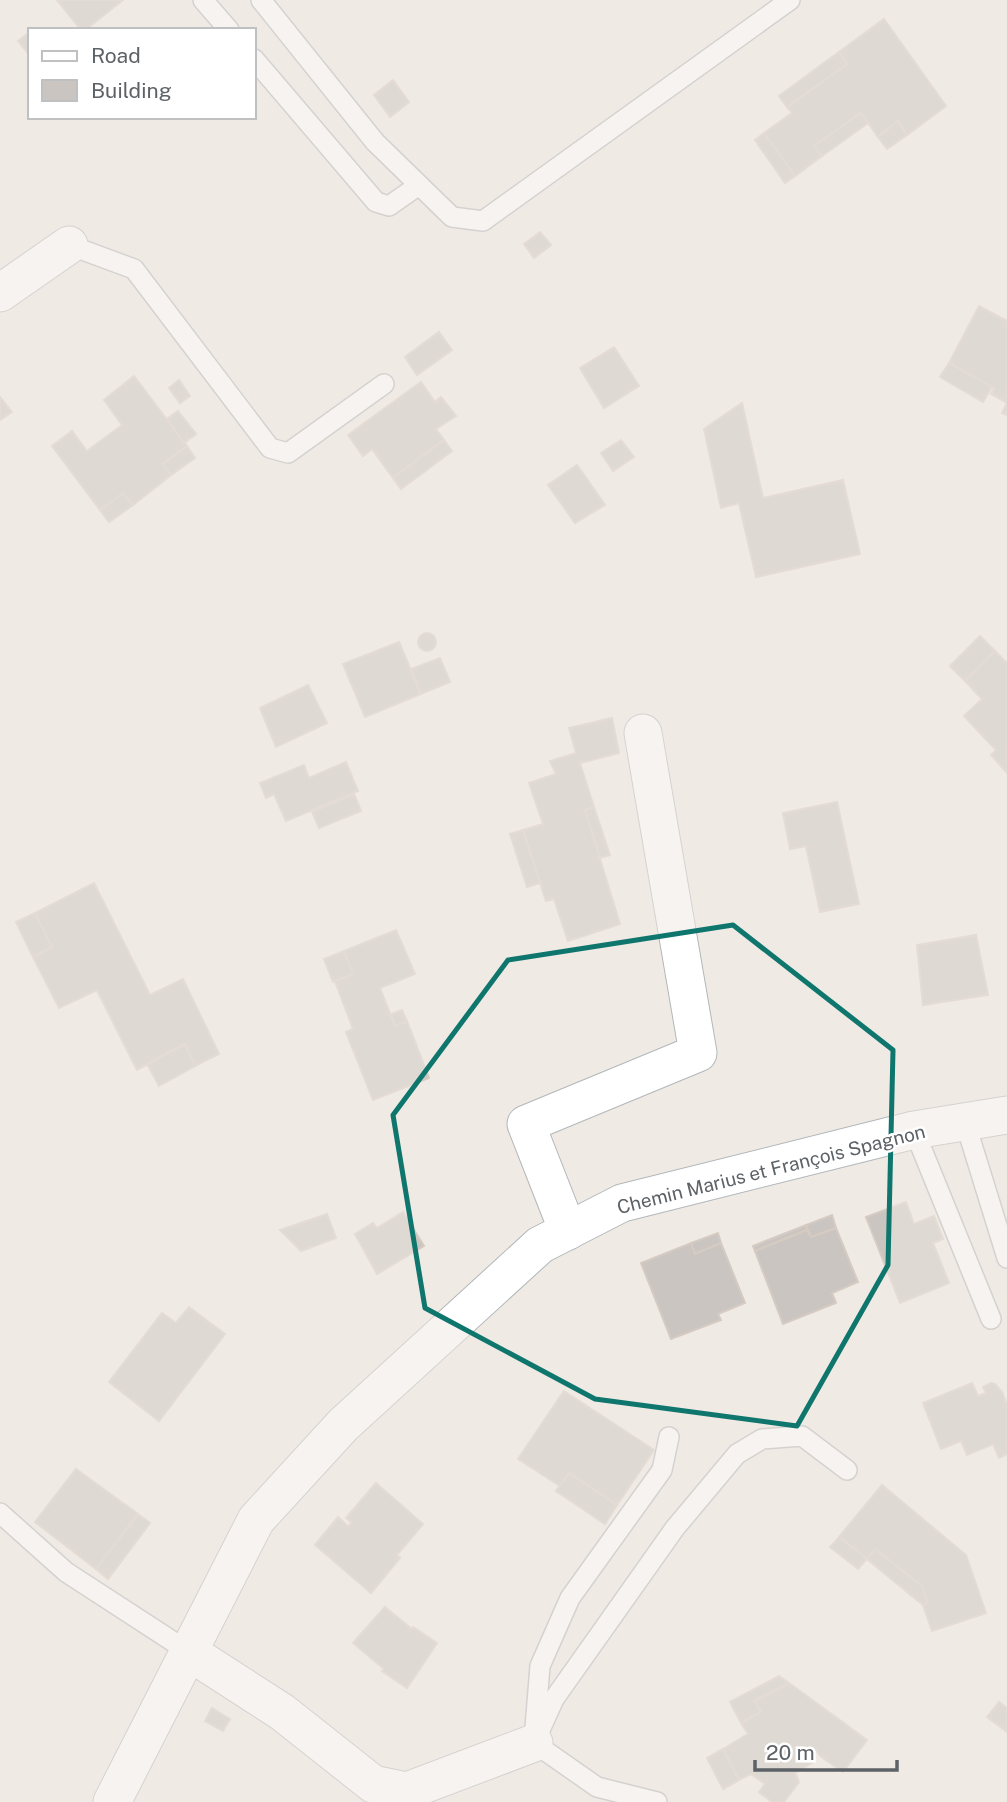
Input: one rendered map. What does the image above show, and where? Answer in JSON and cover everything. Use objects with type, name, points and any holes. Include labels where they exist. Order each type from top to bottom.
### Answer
[{"type":"street","points":[[0,293],[69,245]]},
{"type":"street","points":[[568,1231],[526,1124],[698,1054],[643,733]]},
{"type":"street","name":"Chemin Marius et François Spagnon","points":[[112,1802],[256,1520],[342,1426],[540,1245],[622,1203],[914,1130],[1007,1115]]},
{"type":"street","points":[[189,1652],[282,1712],[373,1784],[407,1791],[534,1742]]},
{"type":"lane","points":[[203,0],[227,28]]},
{"type":"lane","points":[[261,0],[375,142],[419,186],[452,217],[483,221],[790,0]]},
{"type":"lane","points":[[256,61],[376,202],[389,206],[419,186]]},
{"type":"lane","points":[[69,245],[134,269],[270,449],[288,453],[384,384]]},
{"type":"lane","points":[[965,1122],[1007,1258]]},
{"type":"lane","points":[[914,1130],[991,1319]]},
{"type":"lane","points":[[534,1742],[554,1699],[675,1528],[737,1454],[762,1439],[802,1436],[847,1470]]},
{"type":"lane","points":[[534,1742],[540,1666],[570,1598],[662,1470],[669,1437]]},
{"type":"lane","points":[[0,1513],[66,1572],[189,1652]]},
{"type":"lane","points":[[534,1742],[597,1787],[657,1802]]},
{"type":"highlighted area","points":[[733,925],[893,1050],[888,1265],[797,1426],[595,1399],[425,1308],[393,1115],[508,960]]},
{"type":"building","points":[[57,0],[123,0],[88,28],[79,28]]},
{"type":"building","points":[[884,19],[946,106],[907,135],[898,121],[878,137],[861,113],[814,146],[822,156],[795,176],[764,133],[792,113],[787,107],[847,64],[839,52]]},
{"type":"building","points":[[28,34],[28,54],[18,41]]},
{"type":"building","points":[[839,52],[847,64],[787,107],[779,96]]},
{"type":"building","points":[[393,80],[409,102],[390,117],[374,95]]},
{"type":"building","points":[[861,113],[868,123],[822,156],[814,146]]},
{"type":"building","points":[[898,121],[907,135],[887,149],[878,137]]},
{"type":"building","points":[[764,133],[795,176],[785,183],[755,140]]},
{"type":"building","points":[[540,232],[551,245],[534,258],[524,244]]},
{"type":"building","points":[[979,306],[1007,321],[1007,403],[991,394],[994,389],[949,363]]},
{"type":"building","points":[[439,332],[452,350],[417,375],[405,357]]},
{"type":"building","points":[[614,347],[639,386],[604,408],[580,368]]},
{"type":"building","points":[[949,363],[992,387],[983,402],[940,377]]},
{"type":"building","points":[[134,376],[187,446],[163,464],[171,475],[133,505],[123,493],[100,510],[52,446],[72,431],[87,451],[122,425],[104,400]]},
{"type":"building","points":[[179,380],[190,396],[180,403],[169,388]]},
{"type":"building","points":[[421,382],[435,402],[441,397],[456,416],[436,429],[444,440],[393,478],[372,449],[363,456],[348,435]]},
{"type":"building","points":[[0,397],[12,412],[0,420]]},
{"type":"building","points":[[742,403],[763,498],[843,480],[860,554],[756,577],[739,503],[721,508],[704,429]]},
{"type":"building","points":[[178,411],[196,434],[184,443],[167,419]]},
{"type":"building","points":[[444,440],[452,451],[401,489],[393,478]]},
{"type":"building","points":[[621,440],[634,457],[613,471],[601,453]]},
{"type":"building","points":[[187,446],[195,458],[171,475],[163,464]]},
{"type":"building","points":[[577,465],[605,505],[575,523],[548,485]]},
{"type":"building","points":[[123,493],[133,505],[109,522],[100,510]]},
{"type":"building","points":[[423,633],[431,633],[436,642],[434,649],[423,651],[418,646],[418,638]]},
{"type":"building","points":[[980,636],[995,651],[965,681],[950,666]]},
{"type":"building","points":[[399,642],[421,694],[365,717],[343,664]]},
{"type":"building","points":[[995,651],[1007,663],[1007,773],[991,755],[996,750],[964,716],[982,699],[965,681]]},
{"type":"building","points":[[440,658],[450,682],[421,694],[411,669]]},
{"type":"building","points":[[308,685],[327,723],[276,747],[260,708]]},
{"type":"building","points":[[612,718],[619,753],[580,763],[594,807],[585,810],[620,924],[568,941],[554,899],[546,901],[523,830],[543,824],[529,783],[556,774],[550,761],[576,753],[569,728]]},
{"type":"building","points":[[346,762],[358,791],[286,821],[274,794],[266,798],[260,783],[304,765],[309,778]]},
{"type":"building","points":[[354,794],[361,811],[319,828],[312,812]]},
{"type":"building","points":[[837,802],[859,904],[820,912],[806,846],[790,849],[783,813]]},
{"type":"building","points":[[594,807],[610,855],[600,858],[585,810]]},
{"type":"building","points":[[523,830],[540,883],[527,887],[510,834]]},
{"type":"building","points":[[94,883],[150,995],[183,979],[219,1054],[195,1066],[185,1044],[137,1070],[97,990],[59,1008],[33,957],[52,947],[35,913]]},
{"type":"building","points":[[35,913],[52,947],[33,957],[16,922]]},
{"type":"building","points":[[396,930],[415,974],[380,988],[395,1026],[407,1021],[429,1078],[373,1100],[346,1032],[353,1029],[335,981],[353,974],[344,951]]},
{"type":"building","points":[[976,935],[988,995],[923,1005],[917,945]]},
{"type":"building","points":[[344,951],[353,974],[333,982],[324,959]]},
{"type":"building","points":[[402,1010],[407,1021],[395,1026],[391,1014]]},
{"type":"building","points":[[185,1044],[195,1066],[159,1086],[147,1064]]},
{"type":"building","points":[[906,1202],[914,1224],[934,1216],[943,1239],[933,1243],[949,1283],[900,1303],[866,1217]]},
{"type":"building","points":[[403,1212],[424,1246],[377,1274],[355,1234],[373,1223],[377,1228]]},
{"type":"building","points":[[327,1214],[336,1238],[301,1251],[280,1230]]},
{"type":"building","points":[[832,1215],[836,1228],[811,1237],[806,1225]]},
{"type":"building","points":[[806,1225],[807,1230],[755,1251],[753,1246]]},
{"type":"building","points":[[836,1228],[858,1282],[832,1293],[836,1303],[783,1324],[755,1251],[807,1230],[811,1237]]},
{"type":"building","points":[[718,1233],[721,1243],[695,1254],[691,1243]]},
{"type":"building","points":[[691,1243],[695,1254],[721,1243],[745,1303],[718,1314],[721,1320],[671,1339],[641,1263]]},
{"type":"building","points":[[189,1307],[225,1334],[159,1421],[109,1382],[162,1313],[176,1323]]},
{"type":"building","points":[[972,1383],[978,1396],[986,1393],[983,1387],[995,1384],[1002,1392],[1007,1405],[1007,1454],[999,1458],[993,1444],[967,1455],[961,1441],[941,1449],[923,1403]]},
{"type":"building","points":[[564,1391],[654,1450],[617,1505],[569,1473],[560,1486],[518,1459]]},
{"type":"building","points":[[76,1469],[138,1514],[96,1569],[35,1522]]},
{"type":"building","points":[[569,1473],[617,1505],[605,1524],[556,1491]]},
{"type":"building","points":[[376,1483],[423,1524],[397,1555],[400,1558],[371,1593],[315,1545],[338,1517],[348,1526],[352,1523],[346,1518]]},
{"type":"building","points":[[882,1485],[966,1555],[986,1613],[932,1631],[923,1605],[928,1603],[922,1586],[875,1549],[867,1559],[839,1537]]},
{"type":"building","points":[[138,1514],[150,1523],[108,1579],[96,1569]]},
{"type":"building","points":[[839,1537],[867,1559],[858,1569],[830,1547]]},
{"type":"building","points":[[875,1549],[922,1586],[928,1603],[923,1605],[867,1559]]},
{"type":"building","points":[[385,1607],[412,1629],[413,1627],[437,1643],[407,1688],[382,1671],[384,1669],[353,1643]]},
{"type":"building","points":[[779,1676],[789,1683],[755,1701],[761,1712],[741,1723],[730,1702]]},
{"type":"building","points":[[789,1683],[867,1740],[843,1772],[820,1756],[816,1750],[808,1754],[812,1763],[795,1773],[799,1782],[784,1802],[772,1802],[759,1792],[765,1784],[751,1774],[739,1780],[723,1749],[748,1734],[741,1723],[761,1712],[755,1701]]},
{"type":"building","points":[[999,1702],[1007,1708],[1007,1732],[987,1717]]},
{"type":"building","points":[[212,1708],[230,1719],[223,1731],[205,1721]]},
{"type":"building","points":[[723,1749],[739,1780],[723,1789],[707,1758]]}]
